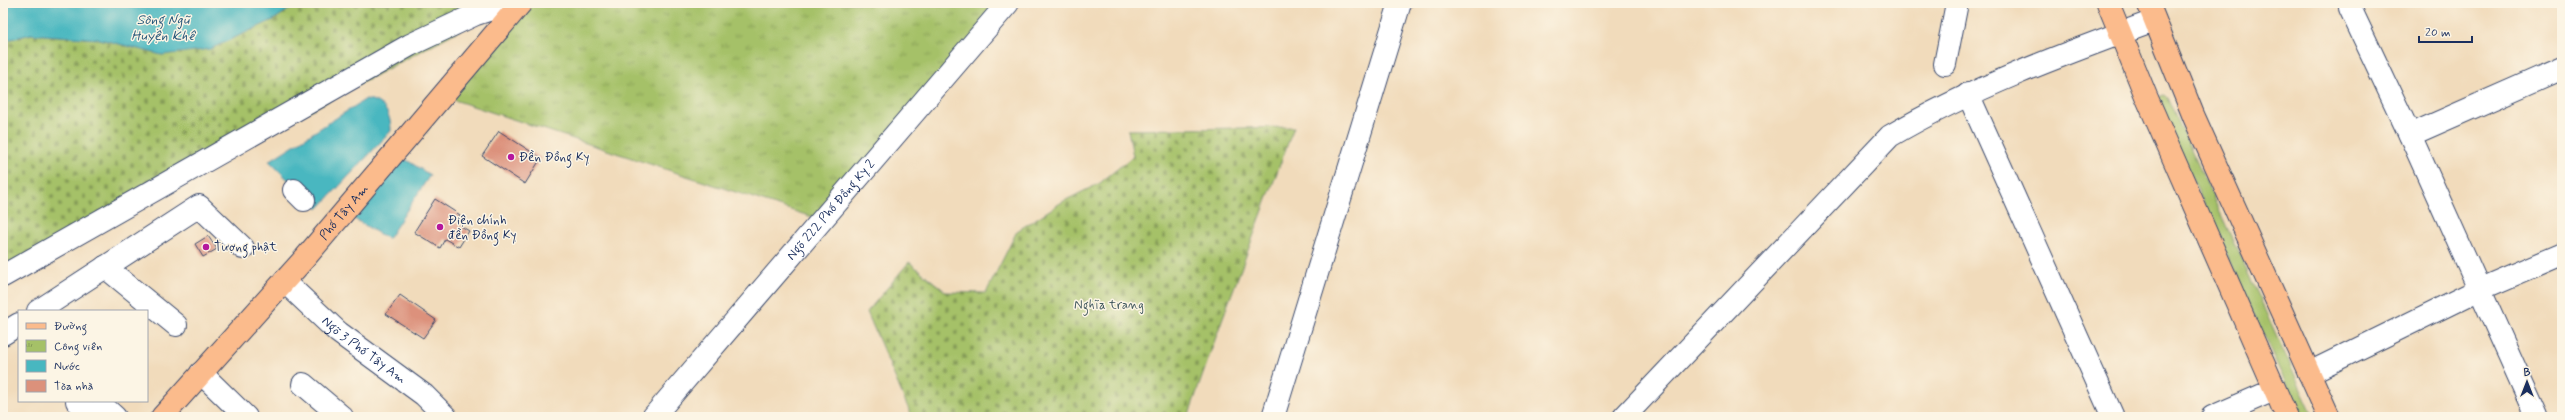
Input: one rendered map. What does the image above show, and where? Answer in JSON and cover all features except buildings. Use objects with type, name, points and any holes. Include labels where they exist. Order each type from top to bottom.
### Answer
[{"type":"main road","name":"Phố Tây Am","points":[[162,417],[284,281],[521,3]]},
{"type":"main road","points":[[2108,3],[2286,417]]},
{"type":"main road","points":[[2151,12],[2191,110],[2329,417]]},
{"type":"street","points":[[3,276],[410,45],[476,14],[510,3]]},
{"type":"street","name":"Ngõ 222 Phố Đồng Kỵ 2","points":[[653,417],[1008,3]]},
{"type":"street","points":[[1273,417],[1400,3]]},
{"type":"street","points":[[1945,64],[1957,3]]},
{"type":"street","points":[[2350,8],[2410,135],[2478,290],[2537,417]]},
{"type":"street","points":[[1624,417],[1890,136],[1935,109],[1968,94],[2120,33],[2151,12]]},
{"type":"street","points":[[2410,135],[2562,68]]},
{"type":"street","points":[[1968,94],[2113,417]]},
{"type":"street","points":[[40,310],[199,206],[243,248]]},
{"type":"street","points":[[2308,373],[2478,290],[2562,254]]},
{"type":"street","points":[[105,267],[176,325]]},
{"type":"street","name":"Ngõ 3 Phố Tây Am","points":[[284,281],[338,332],[424,395],[446,417]]},
{"type":"street","points":[[201,373],[246,417]]},
{"type":"street","points":[[304,384],[342,417]]},
{"type":"street","points":[[2212,417],[2274,390]]},
{"type":"street","points":[[80,402],[104,413]]},
{"type":"green space","points":[[299,3],[510,3],[3,276],[3,41],[31,34],[100,39],[162,55],[273,20]]},
{"type":"green space","points":[[521,3],[1008,3],[821,220],[442,96]]},
{"type":"green space","points":[[2163,95],[2167,97],[2314,417],[2301,417],[2156,99]]},
{"type":"green space","name":"Nghĩa trang","points":[[1294,127],[1222,320],[1188,417],[912,417],[867,312],[909,262],[946,292],[986,293],[1017,231],[1062,202],[1100,183],[1133,156],[1128,130]]},
{"type":"water","name":"Sông Ngũ Huyện Khê","points":[[3,3],[299,3],[273,20],[210,49],[162,55],[100,39],[31,34],[3,41]]},
{"type":"water","points":[[366,99],[378,102],[385,109],[390,119],[391,131],[318,209],[269,161]]},
{"type":"water","points":[[405,159],[430,175],[388,239],[351,217]]},
{"type":"place","name":"Đền Đồng Kỵ","points":[[511,157]]},
{"type":"place","name":"Điện chính đền Đồng Kỵ","points":[[440,227]]},
{"type":"place","name":"Tượng phật","points":[[206,247]]}]
